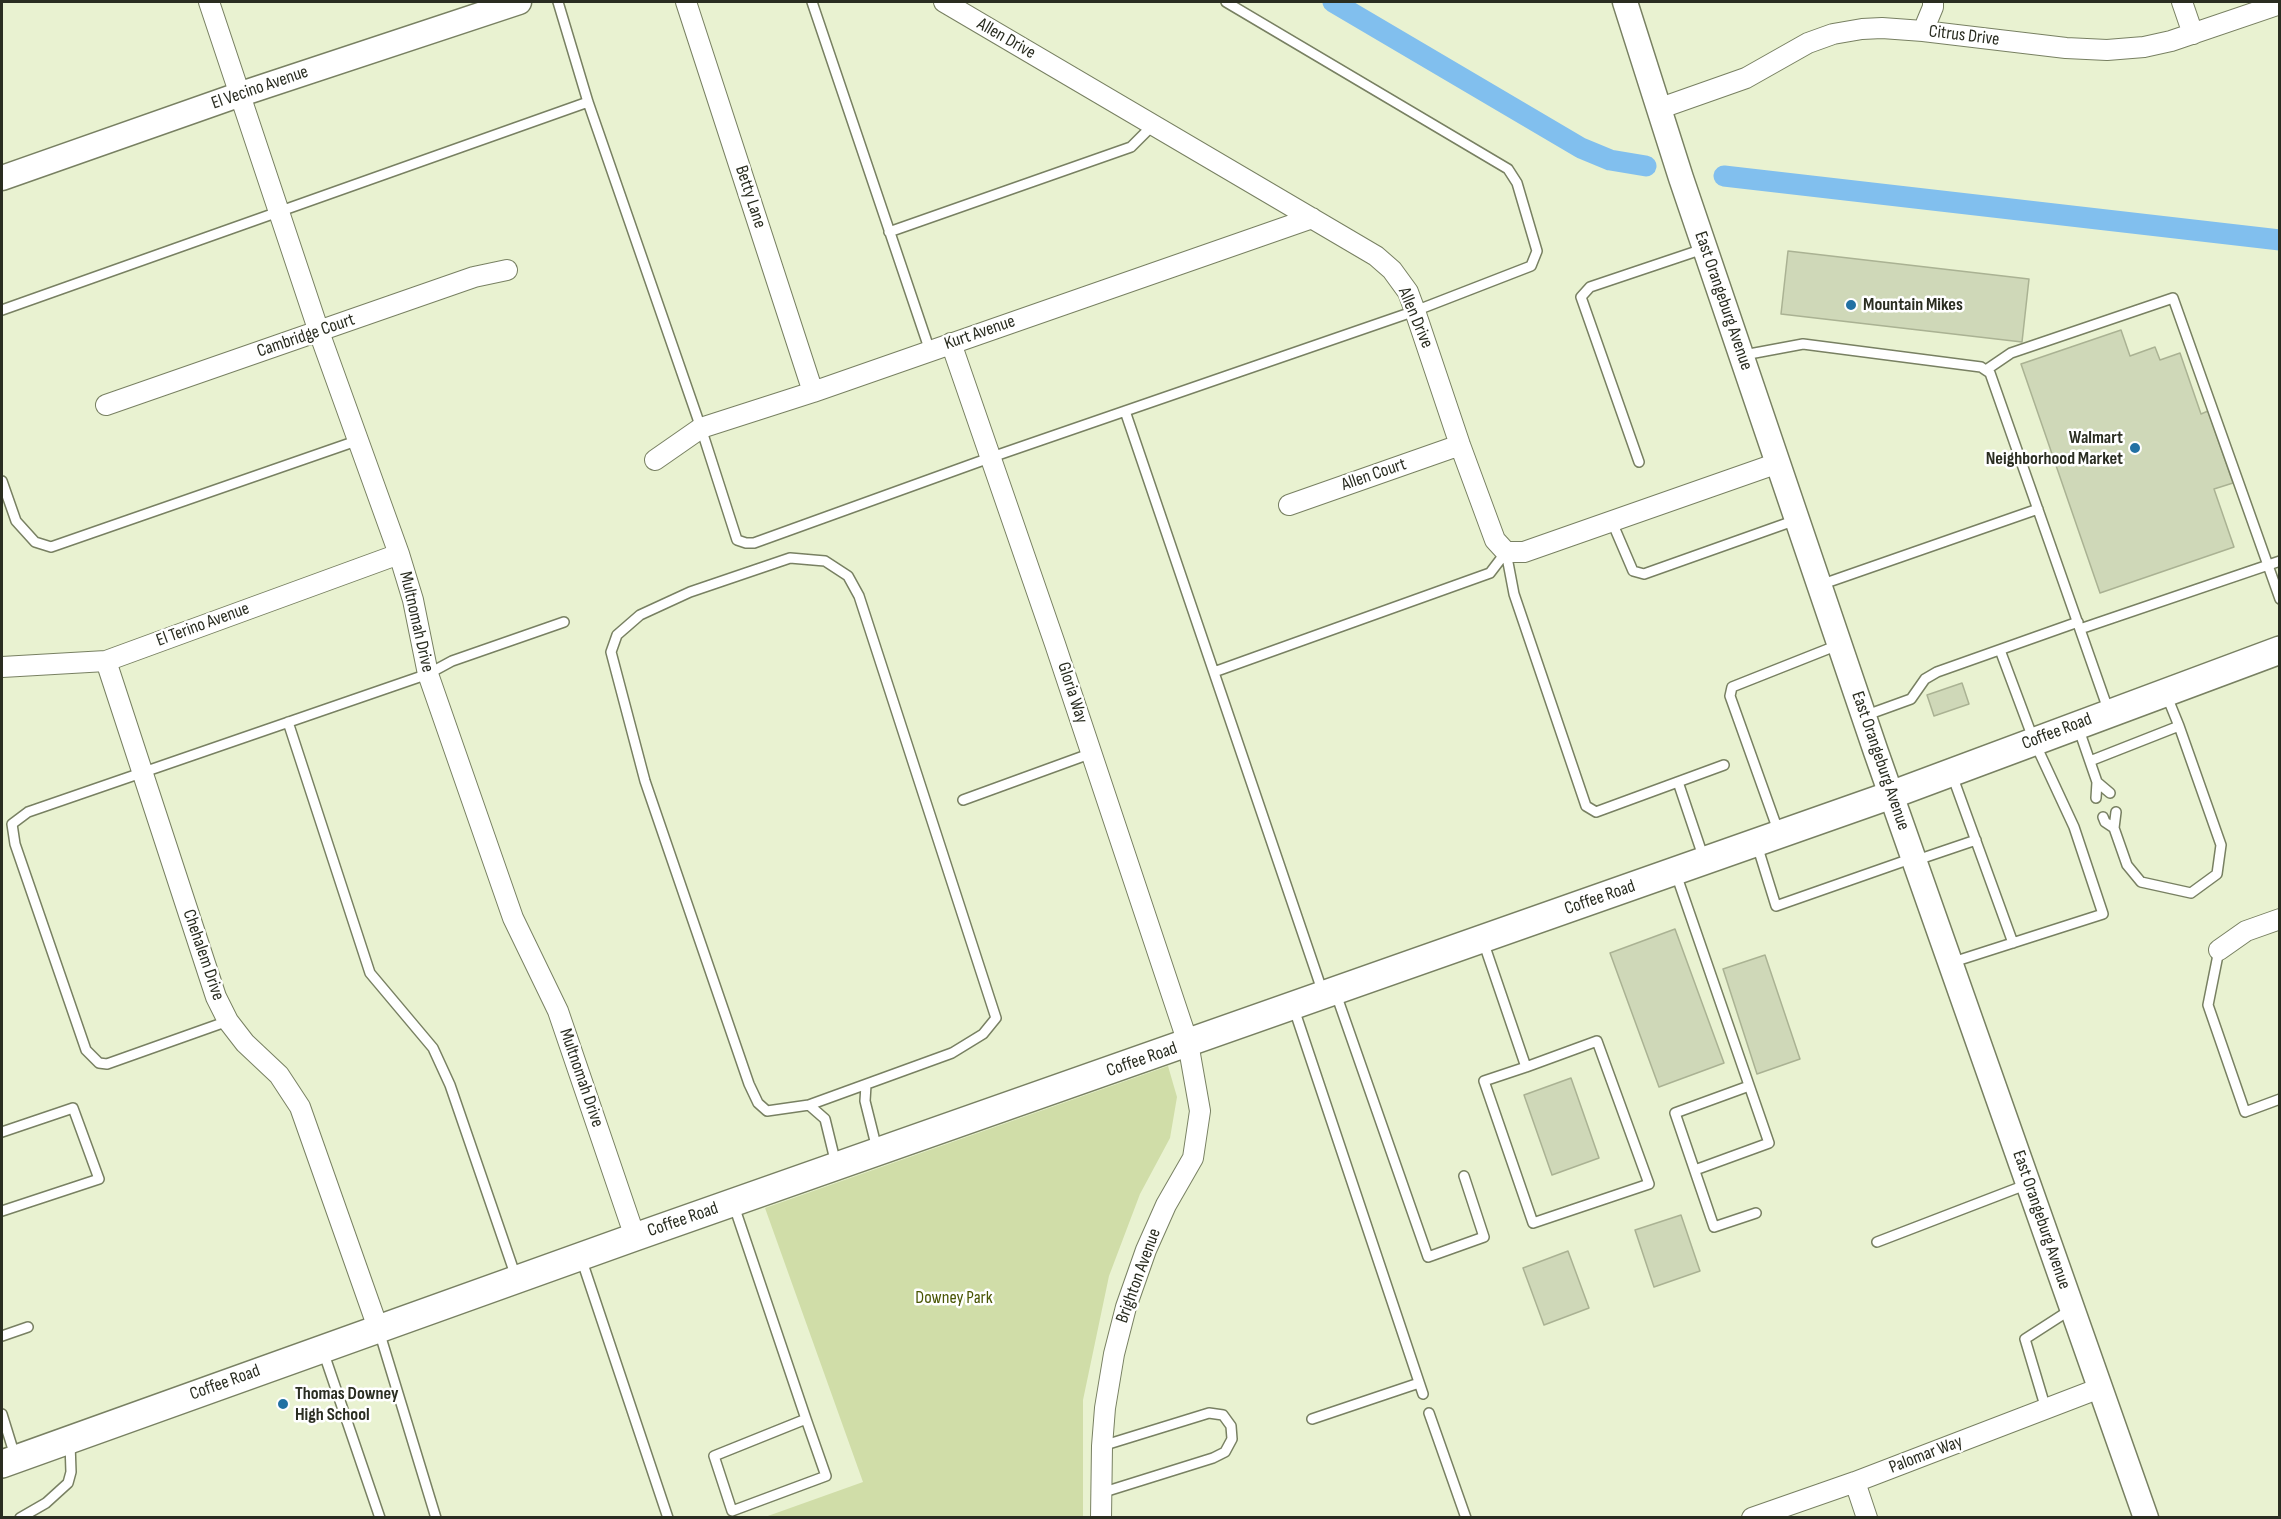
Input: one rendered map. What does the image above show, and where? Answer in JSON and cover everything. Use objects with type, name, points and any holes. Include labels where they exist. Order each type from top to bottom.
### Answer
[{"type":"main road","name":"Coffee Road","points":[[8,1461],[635,1236],[1768,839],[2280,650]]},
{"type":"street","name":"Multnomah Drive","points":[[209,2],[319,332],[399,554],[413,600],[428,674],[513,918],[558,1011],[635,1236]]},
{"type":"street","name":"El Vecino Avenue","points":[[2,178],[484,8],[519,2]]},
{"type":"street","name":"Betty Lane","points":[[686,2],[813,392]]},
{"type":"street","name":"Allen Drive","points":[[944,2],[1376,256],[1392,270],[1408,292],[1495,540],[1506,552]]},
{"type":"street","name":"East Orangeburg Avenue","points":[[1625,2],[1658,109],[1891,795],[2146,1518]]},
{"type":"street","points":[[1923,31],[1933,2]]},
{"type":"street","points":[[2182,2],[2193,34]]},
{"type":"street","name":"Citrus Drive","points":[[1658,109],[1746,78],[1808,43],[1833,34],[1862,29],[1923,31],[2107,51],[2144,47],[2193,34],[2280,4]]},
{"type":"street","name":"Kurt Avenue","points":[[655,460],[701,428],[813,392],[1312,218]]},
{"type":"street","name":"Cambridge Court","points":[[106,405],[474,277],[507,270]]},
{"type":"street","name":"Gloria Way","points":[[951,343],[992,457],[1188,1043]]},
{"type":"street","name":"Allen Court","points":[[1289,505],[1460,445]]},
{"type":"street","points":[[1506,552],[1524,552],[1778,463]]},
{"type":"street","name":"El Terino Avenue","points":[[2,667],[106,660],[399,554]]},
{"type":"street","name":"Chehalem Drive","points":[[106,660],[216,997],[228,1021],[245,1043],[279,1075],[300,1107],[378,1328]]},
{"type":"street","points":[[2219,951],[2246,931],[2280,919]]},
{"type":"street","name":"Brighton Avenue","points":[[1101,1518],[1101,1446],[1112,1365],[1126,1306],[1166,1205],[1193,1158],[1200,1111],[1188,1043]]},
{"type":"street","name":"Palomar Way","points":[[1752,1518],[1855,1482],[2100,1388]]},
{"type":"street","points":[[1855,1482],[1867,1518]]},
{"type":"lane","points":[[558,2],[588,102],[701,428],[737,540],[746,543],[754,543],[992,457],[1415,311],[1531,266],[1537,250],[1517,183],[1508,169],[1226,2]]},
{"type":"lane","points":[[812,2],[930,351]]},
{"type":"lane","points":[[2,310],[588,102]]},
{"type":"lane","points":[[889,232],[1131,147],[1153,125]]},
{"type":"lane","points":[[1639,462],[1581,297],[1590,287],[1705,248]]},
{"type":"lane","points":[[1986,370],[2011,353],[2173,298],[2280,599]]},
{"type":"lane","points":[[1742,356],[1803,344],[1981,367],[1990,373],[2109,712]]},
{"type":"lane","points":[[1125,411],[1214,672],[1428,1257],[1484,1237],[1464,1176]]},
{"type":"lane","points":[[2,482],[16,521],[35,542],[51,547],[359,440]]},
{"type":"lane","points":[[1820,585],[2038,509]]},
{"type":"lane","points":[[1612,522],[1633,571],[1644,574],[1797,520]]},
{"type":"lane","points":[[1214,672],[1490,573],[1506,552]]},
{"type":"lane","points":[[1506,552],[1514,594],[1586,806],[1596,812],[1724,765]]},
{"type":"lane","points":[[790,558],[825,561],[848,576],[859,596],[996,1018],[983,1034],[952,1053],[866,1085],[809,1105],[767,1111],[758,1103],[749,1084],[645,781],[611,652],[616,635],[640,615],[690,592],[790,558]]},
{"type":"lane","points":[[1864,716],[1911,699],[1925,679],[1937,672],[2280,561]]},
{"type":"lane","points":[[2,822],[12,824],[28,812],[428,674],[452,661],[564,622]]},
{"type":"lane","points":[[1840,645],[1738,682],[1732,687],[1730,696],[1768,839],[1776,906],[1976,840]]},
{"type":"lane","points":[[1950,963],[2103,914],[2074,826],[2034,741],[2000,650]]},
{"type":"lane","points":[[2116,812],[2114,828],[2127,866],[2141,882],[2191,893],[2217,874],[2221,844],[2166,692]]},
{"type":"lane","points":[[288,722],[370,973],[433,1048],[450,1085],[516,1279]]},
{"type":"lane","points":[[2078,724],[2097,782],[2096,798]]},
{"type":"lane","points":[[2090,761],[2179,726]]},
{"type":"lane","points":[[963,800],[1092,753]]},
{"type":"lane","points":[[1952,772],[2013,943]]},
{"type":"lane","points":[[1678,782],[1705,861]]},
{"type":"lane","points":[[2097,782],[2110,793]]},
{"type":"lane","points":[[2103,817],[2105,822],[2114,828]]},
{"type":"lane","points":[[12,824],[15,844],[86,1050],[99,1063],[107,1064],[228,1021]]},
{"type":"lane","points":[[1675,872],[1769,1143],[1695,1170]]},
{"type":"lane","points":[[1483,940],[1526,1067]]},
{"type":"lane","points":[[2219,951],[2208,1005],[2245,1112],[2280,1100]]},
{"type":"lane","points":[[1293,1007],[1423,1394]]},
{"type":"lane","points":[[1597,1041],[1649,1184],[1533,1223],[1484,1081],[1526,1067],[1597,1041]]},
{"type":"lane","points":[[866,1085],[865,1101],[878,1152]]},
{"type":"lane","points":[[1749,1086],[1675,1113],[1714,1227],[1756,1213]]},
{"type":"lane","points":[[809,1105],[825,1119],[837,1166]]},
{"type":"lane","points":[[2,1132],[74,1108],[99,1179],[2,1211]]},
{"type":"lane","points":[[1877,1242],[2028,1185]]},
{"type":"lane","points":[[733,1202],[807,1419],[826,1476],[732,1511],[714,1456],[807,1419]]},
{"type":"lane","points":[[580,1256],[668,1518]]},
{"type":"lane","points":[[2046,1409],[2025,1339],[2072,1310]]},
{"type":"lane","points":[[2,1336],[27,1328]]},
{"type":"lane","points":[[378,1328],[436,1518]]},
{"type":"lane","points":[[322,1348],[380,1518]]},
{"type":"lane","points":[[1312,1419],[1419,1383]]},
{"type":"lane","points":[[1101,1446],[1209,1413],[1223,1415],[1231,1426],[1232,1439],[1226,1452],[1101,1493]]},
{"type":"lane","points":[[1429,1413],[1466,1518]]},
{"type":"lane","points":[[2,1414],[8,1461]]},
{"type":"lane","points":[[20,1518],[46,1503],[68,1483],[71,1472],[70,1439]]},
{"type":"green space","name":"Downey Park","points":[[1168,1066],[1177,1097],[1170,1138],[1140,1194],[1109,1276],[1083,1400],[1083,1517],[765,1517],[863,1482],[765,1208]]},
{"type":"building","points":[[1788,251],[2029,279],[2022,342],[1781,314]]},
{"type":"building","name":"Walmart Neighborhood Market","points":[[2121,330],[2130,356],[2155,347],[2160,360],[2180,353],[2201,414],[2208,411],[2233,483],[2214,489],[2234,547],[2100,593],[2021,364]]},
{"type":"building","points":[[1962,683],[1969,704],[1934,716],[1927,695]]},
{"type":"building","points":[[1675,929],[1724,1063],[1659,1087],[1610,953]]},
{"type":"building","points":[[1765,955],[1800,1059],[1757,1074],[1723,969]]},
{"type":"building","points":[[1571,1078],[1599,1158],[1552,1175],[1524,1095]]},
{"type":"building","points":[[1681,1215],[1700,1271],[1654,1287],[1635,1230]]},
{"type":"building","points":[[1568,1251],[1589,1308],[1544,1325],[1523,1268]]},
{"type":"waterway","points":[[1333,2],[1581,148],[1610,160],[1646,166]]},
{"type":"waterway","points":[[1724,176],[2280,240]]},
{"type":"place","name":"Mountain Mikes","points":[[1851,305]]},
{"type":"place","name":"Walmart Neighborhood Market","points":[[2135,448]]},
{"type":"place","name":"Thomas Downey High School","points":[[283,1404]]}]
